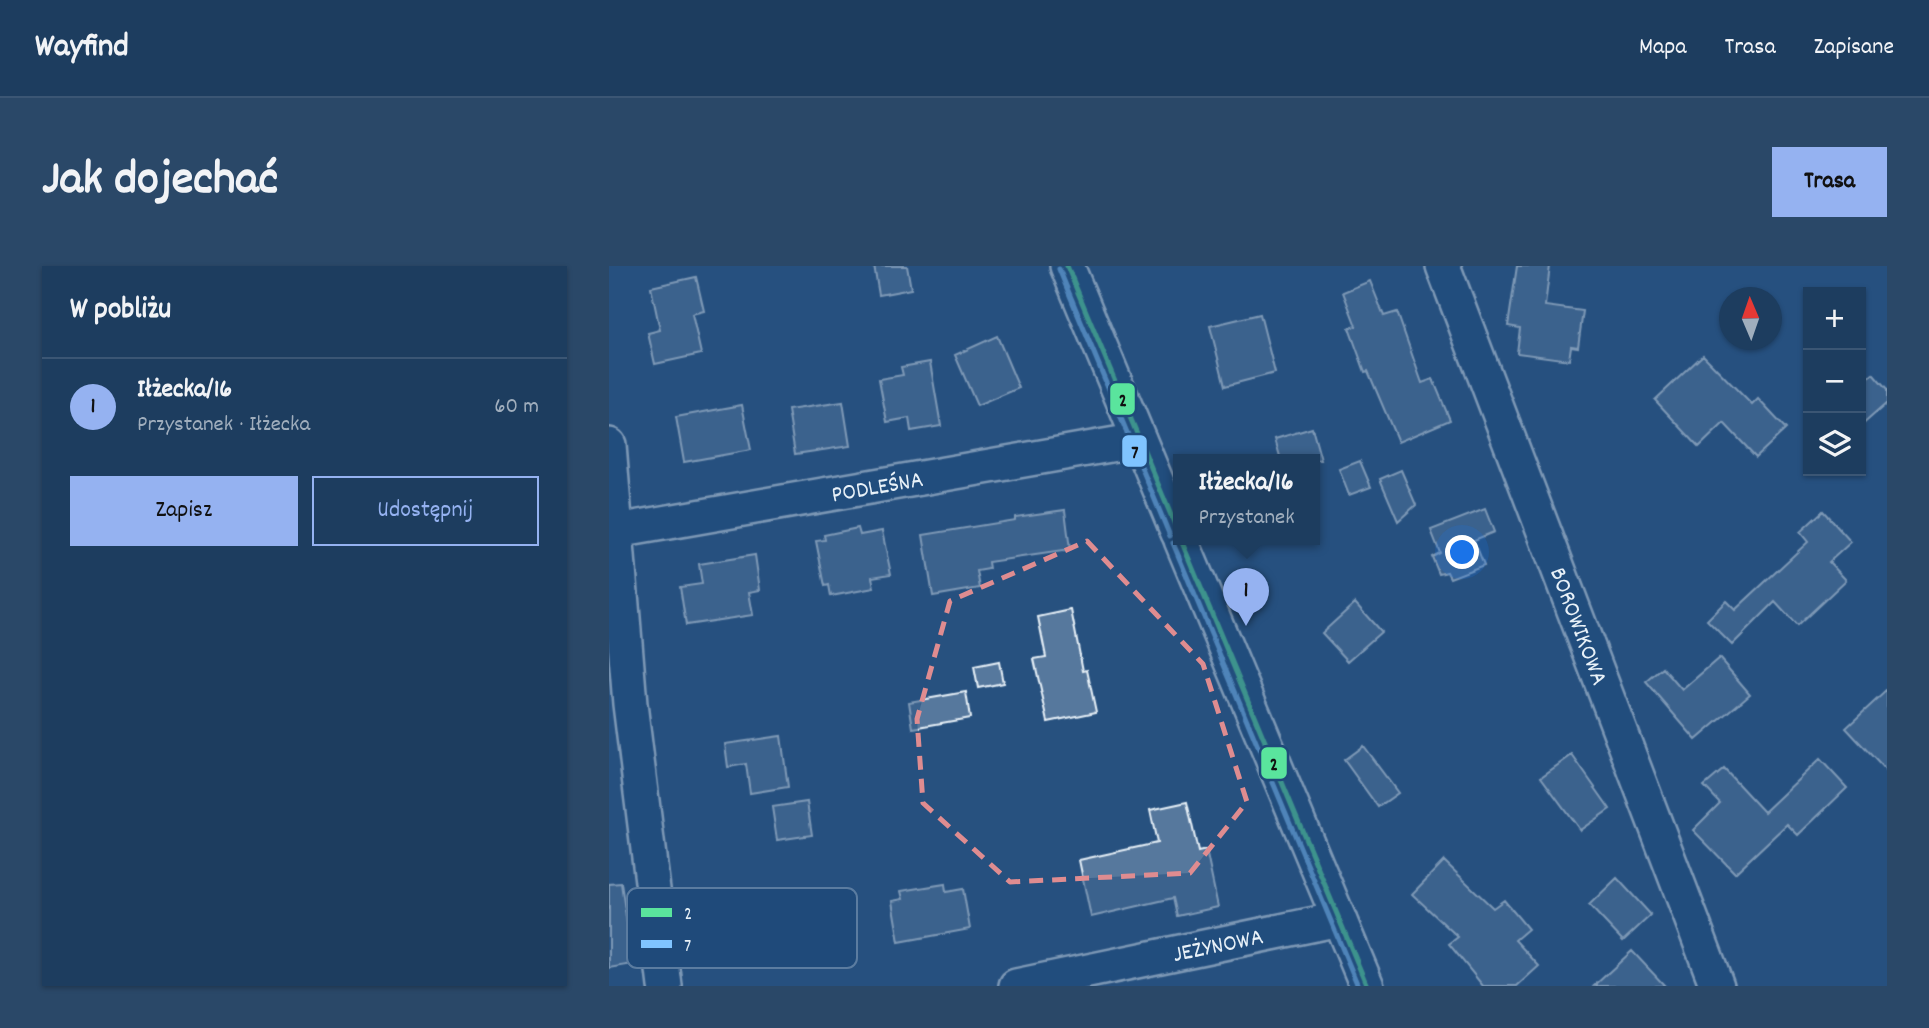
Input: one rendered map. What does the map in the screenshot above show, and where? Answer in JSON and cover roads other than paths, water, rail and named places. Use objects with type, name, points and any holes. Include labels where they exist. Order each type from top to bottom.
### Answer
[{"type":"street","points":[[1067,266],[1173,521]]},
{"type":"street","name":"BOROWIKOWA","points":[[1443,266],[1717,986]]},
{"type":"street","name":"PODLEŚNA","points":[[617,531],[1139,440]]},
{"type":"street","points":[[609,445],[617,531],[620,706],[649,888]]},
{"type":"street","points":[[1183,545],[1367,986]]},
{"type":"street","name":"JEŻYNOWA","points":[[1016,986],[1339,919]]},
{"type":"street","points":[[662,968],[665,986]]},
{"type":"place","name":"Iłżecka/16","points":[[1246,626]]}]
